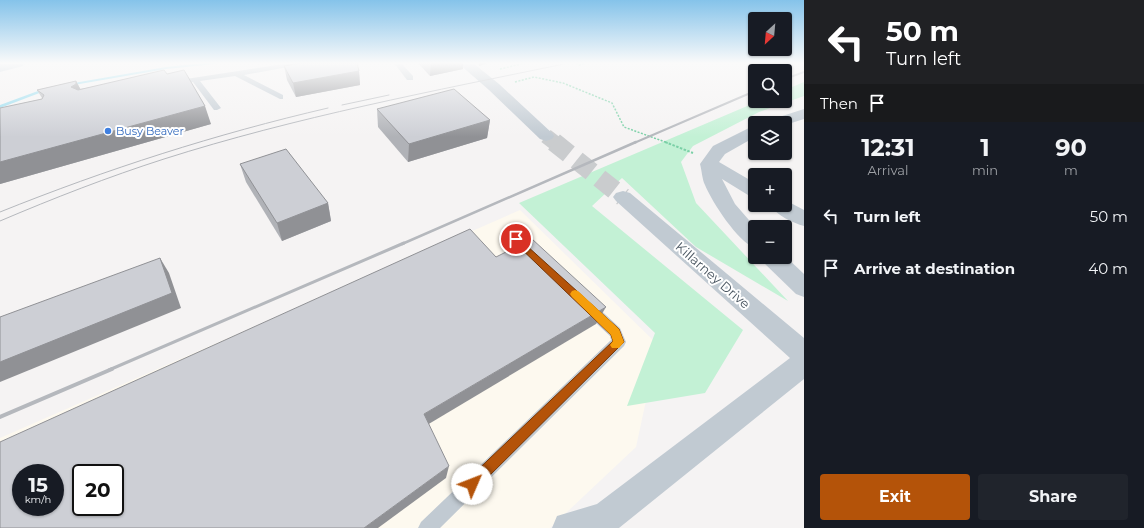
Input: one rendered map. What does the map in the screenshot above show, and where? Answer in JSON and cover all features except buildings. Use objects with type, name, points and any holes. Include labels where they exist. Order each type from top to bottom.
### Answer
[{"type":"street","points":[[495,88],[546,136]]},
{"type":"street","points":[[792,118],[804,114]]},
{"type":"street","points":[[748,134],[719,150],[711,162],[714,185],[728,209],[748,232]]},
{"type":"street","points":[[711,162],[748,186]]},
{"type":"street","name":"Killarney Drive","points":[[623,197],[804,354]]},
{"type":"street","points":[[792,212],[804,219]]},
{"type":"street","points":[[779,264],[804,288]]},
{"type":"street","points":[[569,528],[605,518],[804,363]]},
{"type":"lane","points":[[201,88],[217,108]]},
{"type":"lane","points":[[263,88],[280,97]]},
{"type":"lane","points":[[516,239],[544,265]]},
{"type":"lane","points":[[427,528],[619,342],[615,332],[577,296]]},
{"type":"path","points":[[572,88],[612,104],[624,127],[711,162]]},
{"type":"shaded area","points":[[520,210],[658,345],[636,447],[550,528],[0,528],[0,438]]},
{"type":"green space","points":[[792,88],[804,88],[804,96],[792,100]]},
{"type":"green space","points":[[748,106],[748,108],[770,108],[748,116],[748,118],[693,146],[681,162],[696,203],[748,258],[748,264],[753,264],[788,301],[696,247],[622,178],[592,206],[743,330],[705,393],[627,406],[655,333],[519,203]]},
{"type":"waterway","points":[[0,107],[48,89]]},
{"type":"tunnel","points":[[546,136],[555,143]]},
{"type":"tunnel","points":[[554,142],[623,197]]},
{"type":"tram line","points":[[0,221],[102,180],[214,144],[314,118],[450,88]]},
{"type":"tram line","points":[[342,105],[389,95]]},
{"type":"tram line","points":[[0,212],[121,167],[245,129],[328,108]]},
{"type":"railway","points":[[634,143],[748,94]]},
{"type":"railway","points":[[402,244],[636,142]]},
{"type":"railway","points":[[109,370],[404,243]]},
{"type":"railway","points":[[0,417],[112,369]]},
{"type":"slow traffic","points":[[575,294],[615,332],[619,342],[616,345]]},
{"type":"place","name":"Busy Beaver","points":[[108,131]]},
{"type":"route","points":[[472,484],[619,342],[615,332],[516,239]]}]
